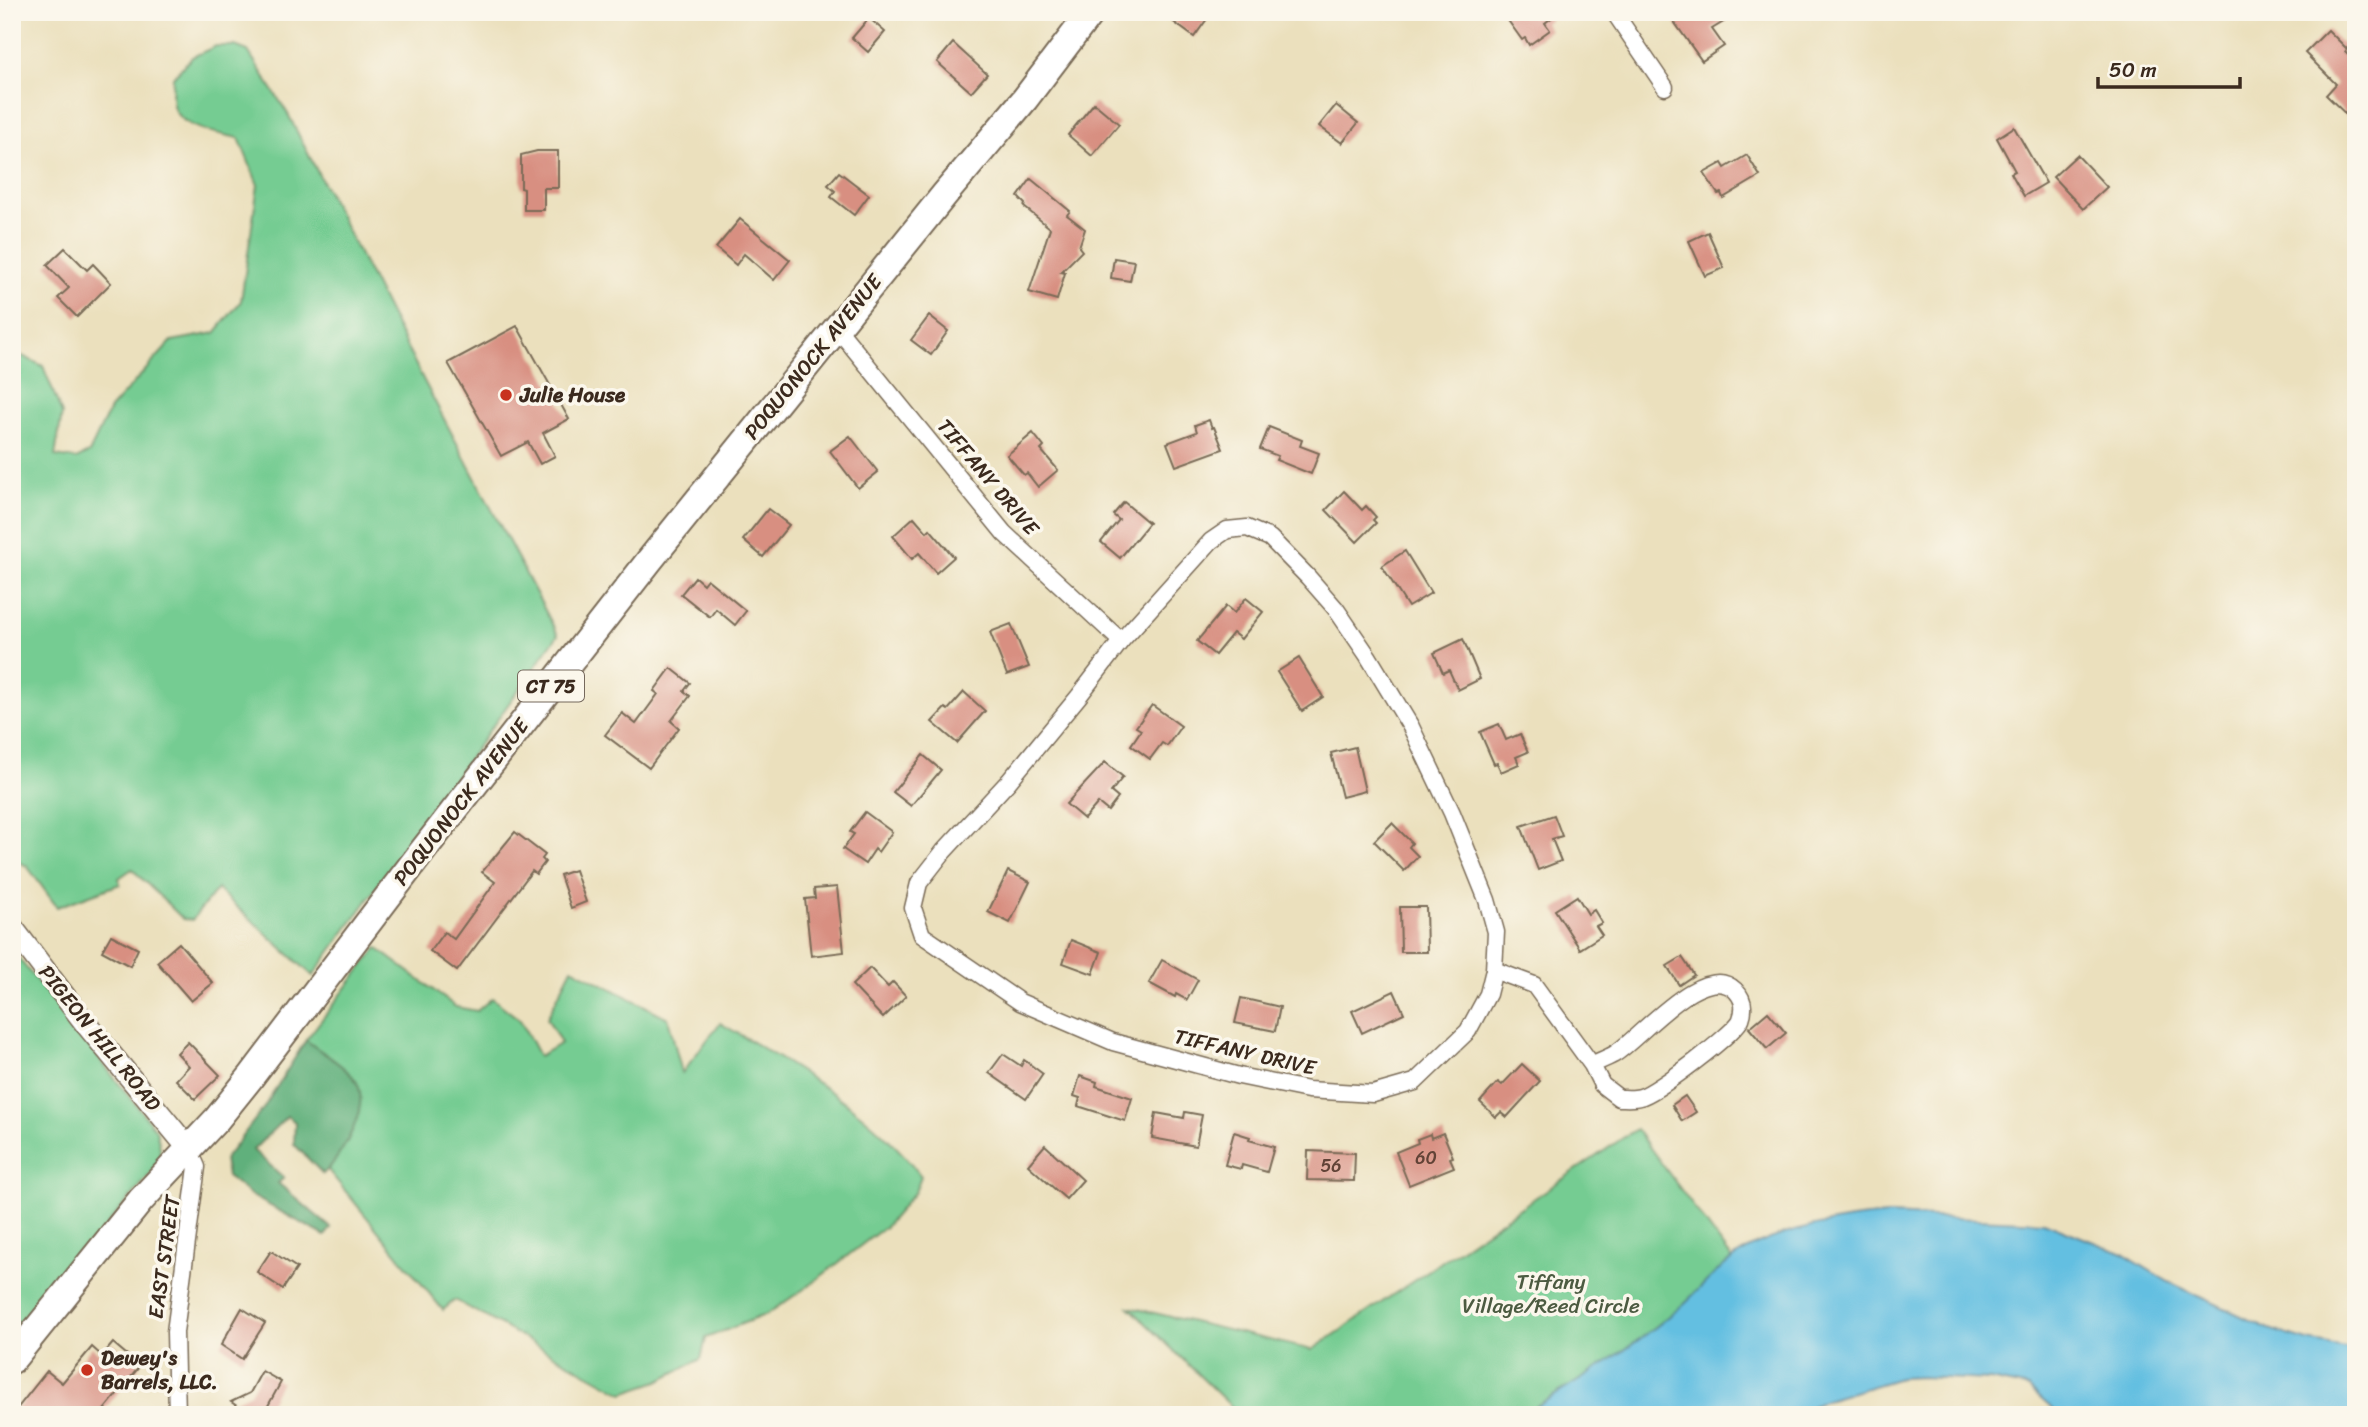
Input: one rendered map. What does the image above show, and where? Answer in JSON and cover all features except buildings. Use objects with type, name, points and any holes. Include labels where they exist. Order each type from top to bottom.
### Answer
[{"type":"main road","name":"POQUONOCK AVENUE","points":[[12,1360],[141,1200],[217,1119],[250,1078],[649,561],[1025,99],[1091,12]]},
{"type":"street","points":[[1614,12],[1665,87]]},
{"type":"street","name":"TIFFANY DRIVE","points":[[837,328],[1003,533],[1121,641]]},
{"type":"street","name":"TIFFANY DRIVE","points":[[1247,528],[1270,538],[1336,609],[1411,727],[1452,813],[1487,900],[1496,932],[1494,970],[1488,994],[1468,1031],[1415,1082],[1373,1094],[1308,1090],[1239,1076],[1113,1042],[1020,1002],[922,934],[913,908],[919,883],[944,851],[1009,780],[1121,641],[1211,541],[1227,530],[1247,528]]},
{"type":"street","name":"PIGEON HILL ROAD","points":[[12,927],[85,1023],[189,1149]]},
{"type":"street","points":[[1494,970],[1534,985],[1592,1065],[1602,1085],[1619,1098],[1640,1097],[1657,1090],[1738,1026],[1744,1009],[1740,996],[1732,987],[1715,982],[1691,990],[1614,1055],[1592,1065]]},
{"type":"street","name":"EAST STREET","points":[[177,1415],[175,1332],[197,1167],[189,1149]]},
{"type":"green space","points":[[216,46],[235,46],[248,51],[288,114],[424,381],[558,635],[313,976],[217,889],[192,920],[183,919],[132,869],[119,878],[120,884],[57,907],[27,866],[12,859],[12,351],[43,366],[62,414],[55,456],[76,459],[89,453],[110,409],[172,341],[215,333],[241,301],[258,185],[239,138],[200,129],[182,119],[176,113],[172,102],[173,77],[192,57]]},
{"type":"green space","points":[[377,948],[456,1007],[477,1011],[492,998],[520,1020],[539,1056],[561,1043],[547,1018],[572,968],[668,1018],[682,1073],[720,1023],[802,1072],[854,1109],[901,1152],[921,1176],[915,1192],[886,1226],[807,1287],[767,1314],[706,1338],[701,1359],[658,1381],[623,1393],[455,1300],[443,1310],[328,1170],[348,1140],[306,1040]]},
{"type":"green space","points":[[12,950],[156,1130],[160,1147],[159,1164],[12,1337]]},
{"type":"green space","points":[[306,1040],[337,1062],[353,1077],[359,1087],[358,1114],[347,1142],[323,1174],[294,1144],[295,1122],[287,1116],[253,1150],[284,1178],[278,1183],[331,1228],[325,1236],[252,1196],[227,1176],[224,1160],[263,1109]]},
{"type":"green space","name":"Tiffany Village/Reed Circle","points":[[1636,1129],[1732,1259],[1684,1305],[1635,1343],[1599,1369],[1521,1415],[1240,1415],[1129,1307],[1312,1350]]},
{"type":"water","points":[[1888,1215],[2044,1222],[2121,1253],[2167,1281],[2269,1329],[2308,1341],[2356,1350],[2356,1415],[2059,1415],[2029,1388],[1990,1380],[1921,1377],[1900,1378],[1823,1401],[1794,1415],[1521,1415],[1636,1342],[1682,1306],[1727,1263],[1748,1249],[1816,1226]]},
{"type":"place","name":"Julie House","points":[[506,395]]},
{"type":"place","name":"Dewey's Barrels, LLC.","points":[[87,1370]]}]
